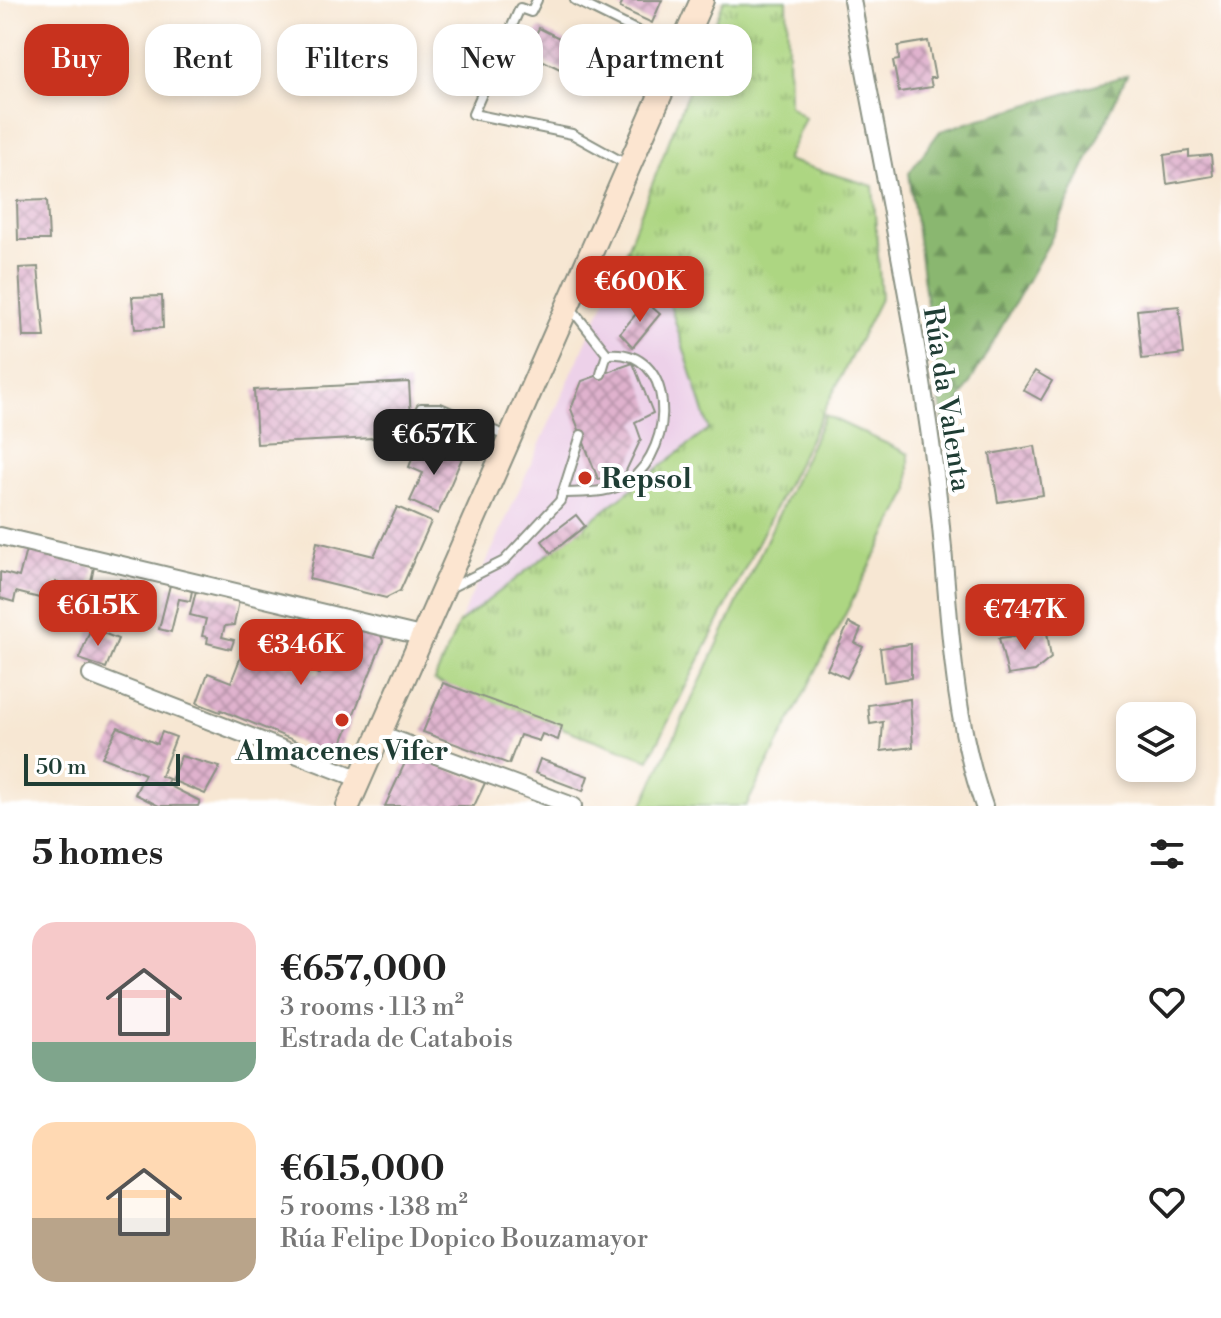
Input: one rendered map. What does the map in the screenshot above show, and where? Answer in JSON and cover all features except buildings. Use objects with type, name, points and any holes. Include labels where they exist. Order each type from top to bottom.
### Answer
[{"type":"main road","points":[[692,24],[702,0]]},
{"type":"main road","points":[[348,806],[661,96]]},
{"type":"street","name":"Rúa da Valenta","points":[[852,0],[937,488],[959,718],[967,758],[984,806]]},
{"type":"street","points":[[0,536],[425,637]]},
{"type":"street","points":[[91,675],[360,779]]},
{"type":"street","points":[[380,734],[573,806]]},
{"type":"lane","points":[[537,0],[531,12],[520,8],[473,114],[572,134],[630,167]]},
{"type":"lane","points":[[575,0],[624,24]]},
{"type":"lane","points":[[569,305],[607,354]]},
{"type":"lane","points":[[562,493],[608,490],[628,482],[658,444],[663,429],[663,407],[654,379],[638,357],[626,352],[607,354]]},
{"type":"lane","points":[[601,374],[607,354]]},
{"type":"lane","points":[[421,408],[440,408],[511,438]]},
{"type":"lane","points":[[444,591],[504,561],[560,501],[581,435]]},
{"type":"shaded area","name":"Repsol","points":[[619,269],[663,283],[709,429],[459,623]]},
{"type":"green space","points":[[724,0],[787,0],[789,105],[805,118],[786,160],[873,186],[881,297],[649,760],[434,681],[459,623],[709,429],[663,283],[619,269],[687,96],[752,96],[752,24],[715,24]]},
{"type":"green space","points":[[1127,75],[1050,241],[944,429],[909,173],[940,131]]},
{"type":"green space","points":[[825,415],[909,454],[909,491],[746,806],[642,806]]},
{"type":"place","name":"Repsol","points":[[585,478]]},
{"type":"place","name":"Almacenes Vifer","points":[[342,720]]}]
